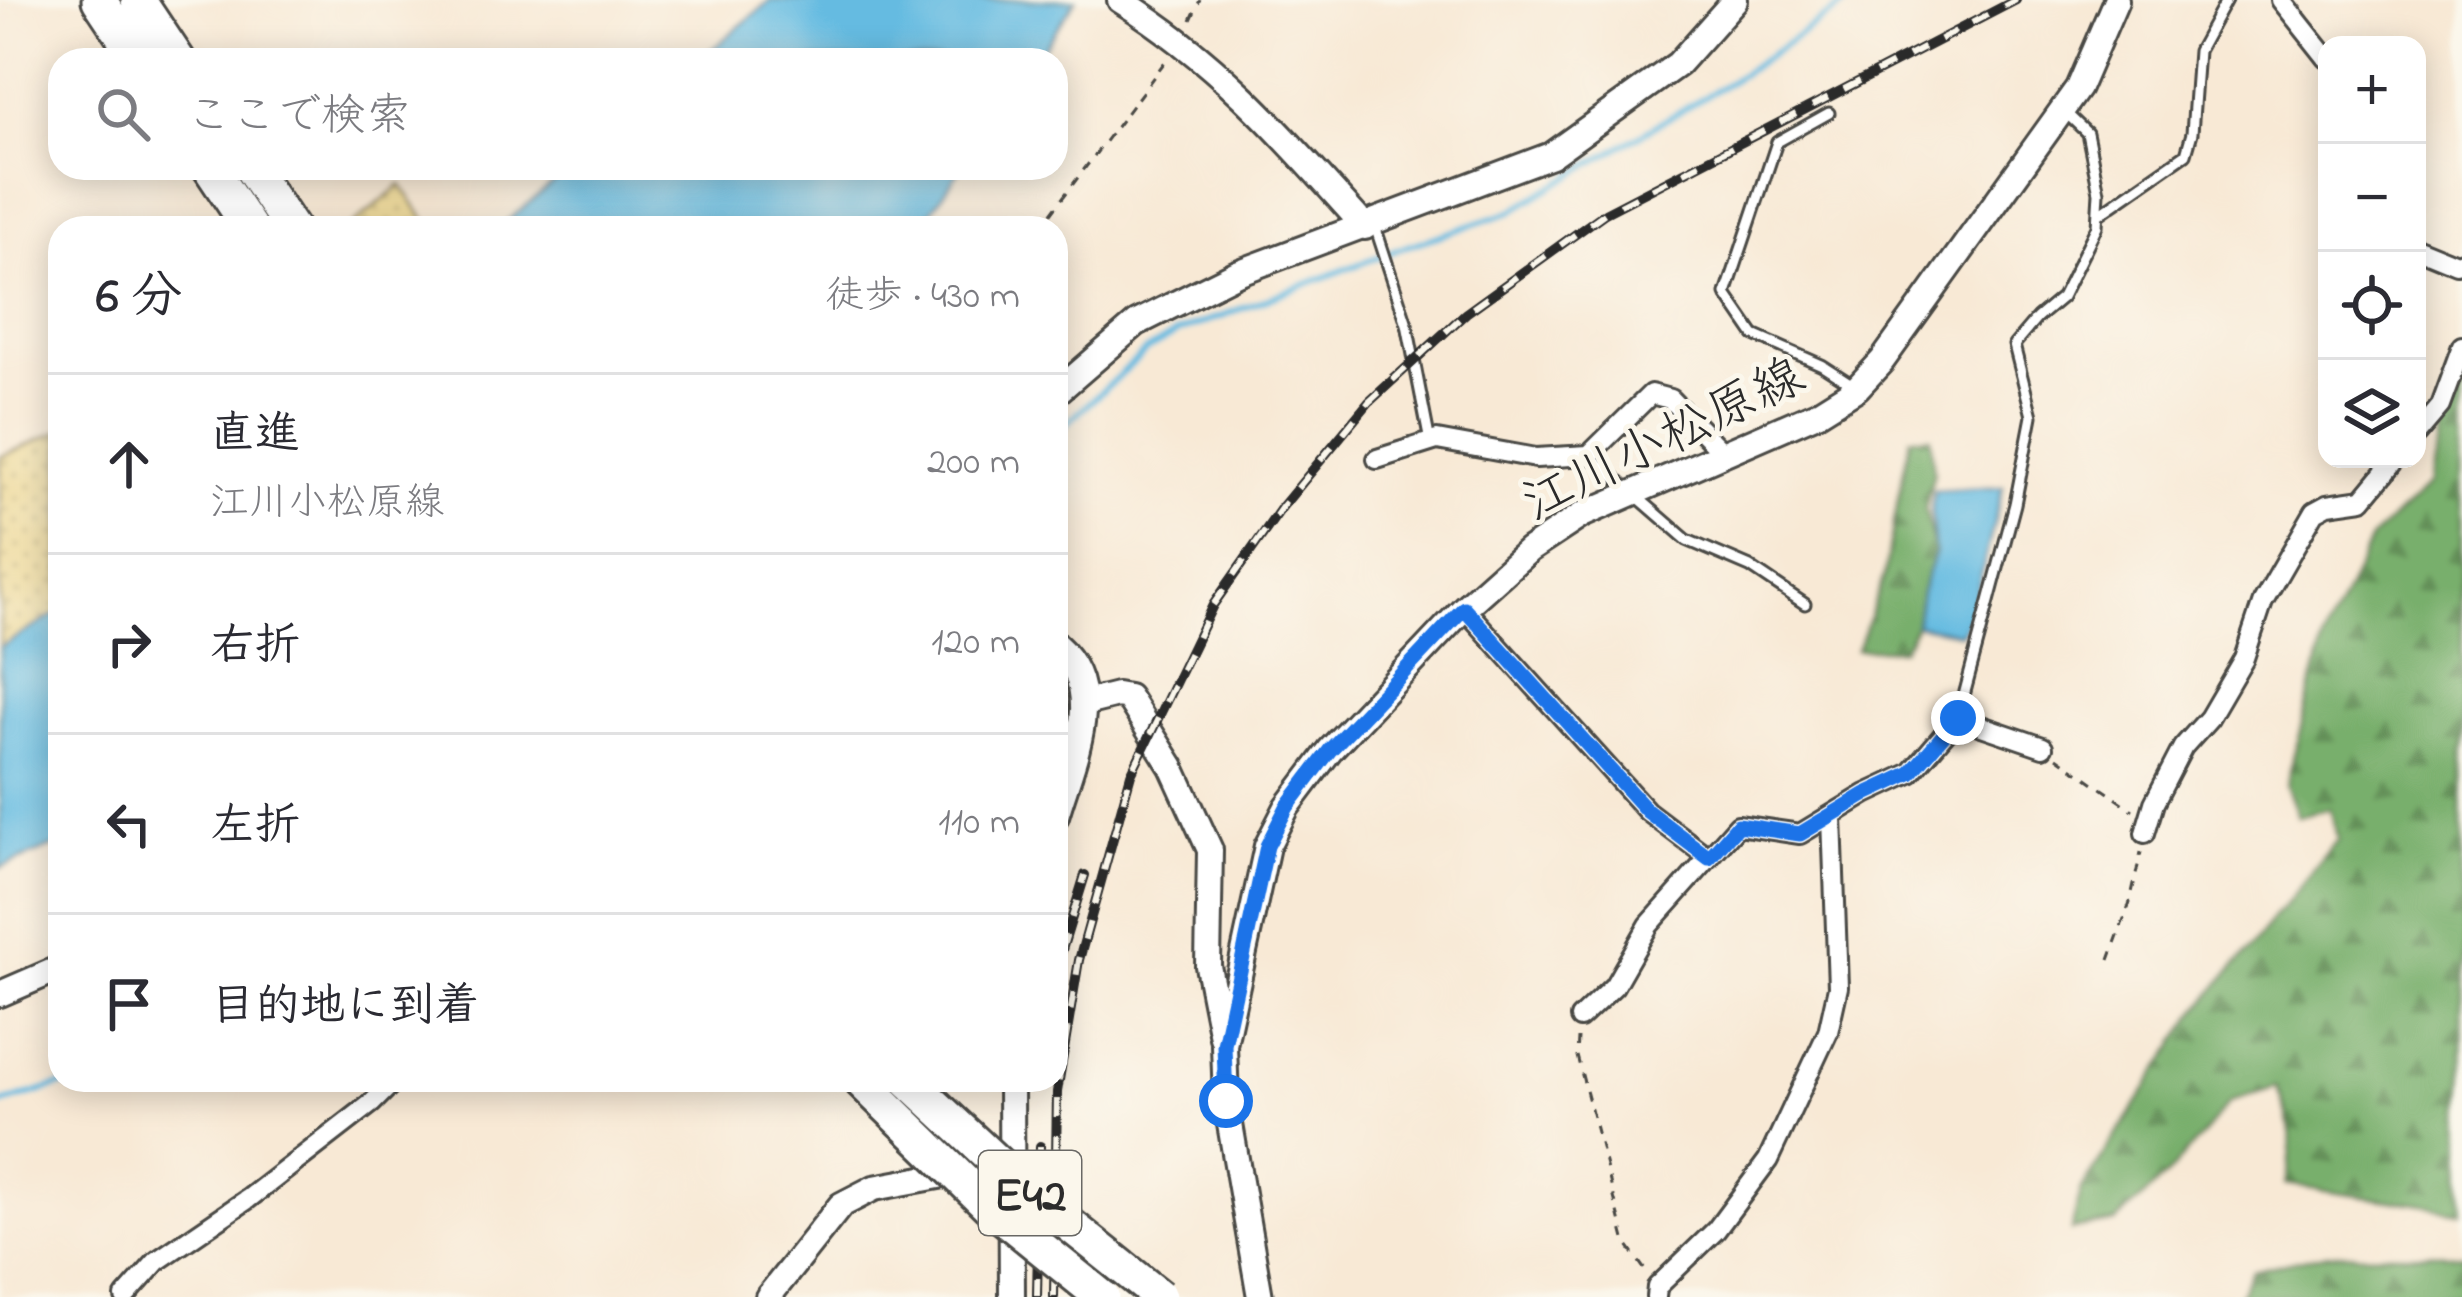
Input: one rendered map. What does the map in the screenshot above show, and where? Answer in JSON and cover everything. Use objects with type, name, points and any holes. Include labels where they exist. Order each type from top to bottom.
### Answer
[{"type":"highway","points":[[99,0],[131,48]]},
{"type":"highway","points":[[138,0],[170,48]]},
{"type":"highway","points":[[218,180],[242,216]]},
{"type":"highway","points":[[258,180],[283,216]]},
{"type":"highway","name":"E42","points":[[872,1092],[988,1205],[1102,1297]]},
{"type":"highway","name":"E42","points":[[921,1092],[1026,1190],[1160,1297]]},
{"type":"street","points":[[1120,0],[1182,40],[1250,99],[1369,225]]},
{"type":"street","points":[[1068,382],[1137,322],[1237,273],[1552,155],[1678,64],[1735,0]]},
{"type":"street","name":"江川小松原線","points":[[1261,1297],[1226,1101],[1224,1045],[1267,846],[1287,807],[1330,750],[1464,608],[1529,550],[1582,515],[1817,412],[1857,388],[1882,361],[2078,88],[2116,0]]},
{"type":"street","points":[[2281,0],[2318,47]]},
{"type":"street","points":[[2426,251],[2462,262]]},
{"type":"street","points":[[2426,422],[2440,406],[2462,346]]},
{"type":"street","points":[[1377,459],[1437,440],[1536,458],[1588,455],[1651,394],[1670,399],[1723,453]]},
{"type":"street","points":[[2147,828],[2153,803],[2183,747],[2209,718],[2244,658],[2264,601],[2315,511],[2362,499],[2388,468]]},
{"type":"street","points":[[1464,608],[1647,811],[1709,858]]},
{"type":"street","points":[[1068,660],[1081,676],[1084,703],[1068,768]]},
{"type":"street","points":[[1084,703],[1117,694],[1128,697],[1172,767],[1210,850],[1208,966],[1224,1045]]},
{"type":"street","points":[[1580,1018],[1613,986],[1649,925],[1738,825],[1800,834],[1911,773],[1958,718],[2043,747]]},
{"type":"street","points":[[1656,1292],[1716,1230],[1768,1160],[1828,1032],[1838,987],[1832,817]]},
{"type":"street","points":[[0,994],[48,973]]},
{"type":"street","points":[[125,1297],[157,1261],[248,1199],[383,1092]]},
{"type":"street","points":[[1011,1092],[1012,1297]]},
{"type":"street","points":[[767,1297],[841,1205],[874,1188],[1012,1162]]},
{"type":"lane","points":[[2098,214],[2186,154],[2198,51],[2227,0]]},
{"type":"lane","points":[[1958,718],[2015,504],[2032,416],[2014,345],[2062,297],[2098,226],[2099,192],[2087,133],[2062,108]]},
{"type":"lane","points":[[1829,113],[1777,142],[1726,294],[1754,335],[1822,364],[1857,388]]},
{"type":"lane","points":[[1369,225],[1407,324],[1430,442]]},
{"type":"lane","points":[[1588,455],[1687,540],[1750,567],[1805,604]]},
{"type":"path","points":[[1048,216],[1182,40],[1200,0]]},
{"type":"path","points":[[2043,747],[2147,828],[2130,902],[2109,960]]},
{"type":"path","points":[[1580,1018],[1577,1056],[1626,1244],[1656,1292]]},
{"type":"green space","points":[[2462,362],[2462,1211],[2286,1184],[2290,1135],[2277,1087],[2231,1101],[2168,1174],[2116,1222],[2071,1230],[2082,1189],[2196,1012],[2339,840],[2330,809],[2298,817],[2286,785],[2323,641],[2371,537],[2432,484],[2449,396]]},
{"type":"green space","points":[[1930,436],[1934,472],[1925,509],[1935,552],[1916,625],[1902,649],[1857,649],[1884,576],[1910,437]]},
{"type":"green space","points":[[2328,1253],[2462,1255],[2462,1297],[2238,1297],[2252,1271]]},
{"type":"sand","points":[[401,185],[423,216],[364,216]]},
{"type":"sand","points":[[48,436],[48,619],[0,647],[0,457]]},
{"type":"water","points":[[771,0],[1076,0],[1043,48],[713,48]]},
{"type":"water","points":[[557,180],[953,180],[928,216],[513,216]]},
{"type":"water","points":[[2003,487],[1972,612],[1961,633],[1916,625],[1935,552],[1934,491]]},
{"type":"water","points":[[48,619],[48,849],[0,868],[0,647]]},
{"type":"waterway","points":[[1068,422],[1146,351],[1179,332],[1508,213],[1739,76],[1851,0]]},
{"type":"waterway","points":[[0,1104],[48,1089]]},
{"type":"railway","points":[[1068,1026],[1079,960],[1131,774],[1213,605],[1282,507],[1369,402],[1466,313],[1605,213],[2016,0]]},
{"type":"railway","points":[[1068,930],[1085,875]]},
{"type":"railway","points":[[1054,1297],[1057,1092]]},
{"type":"railway","points":[[1037,1296],[1040,1146]]},
{"type":"route","points":[[1226,1101],[1224,1045],[1267,846],[1287,807],[1330,750],[1464,608],[1647,811],[1709,858],[1738,825],[1800,834],[1911,773],[1958,718]]}]
